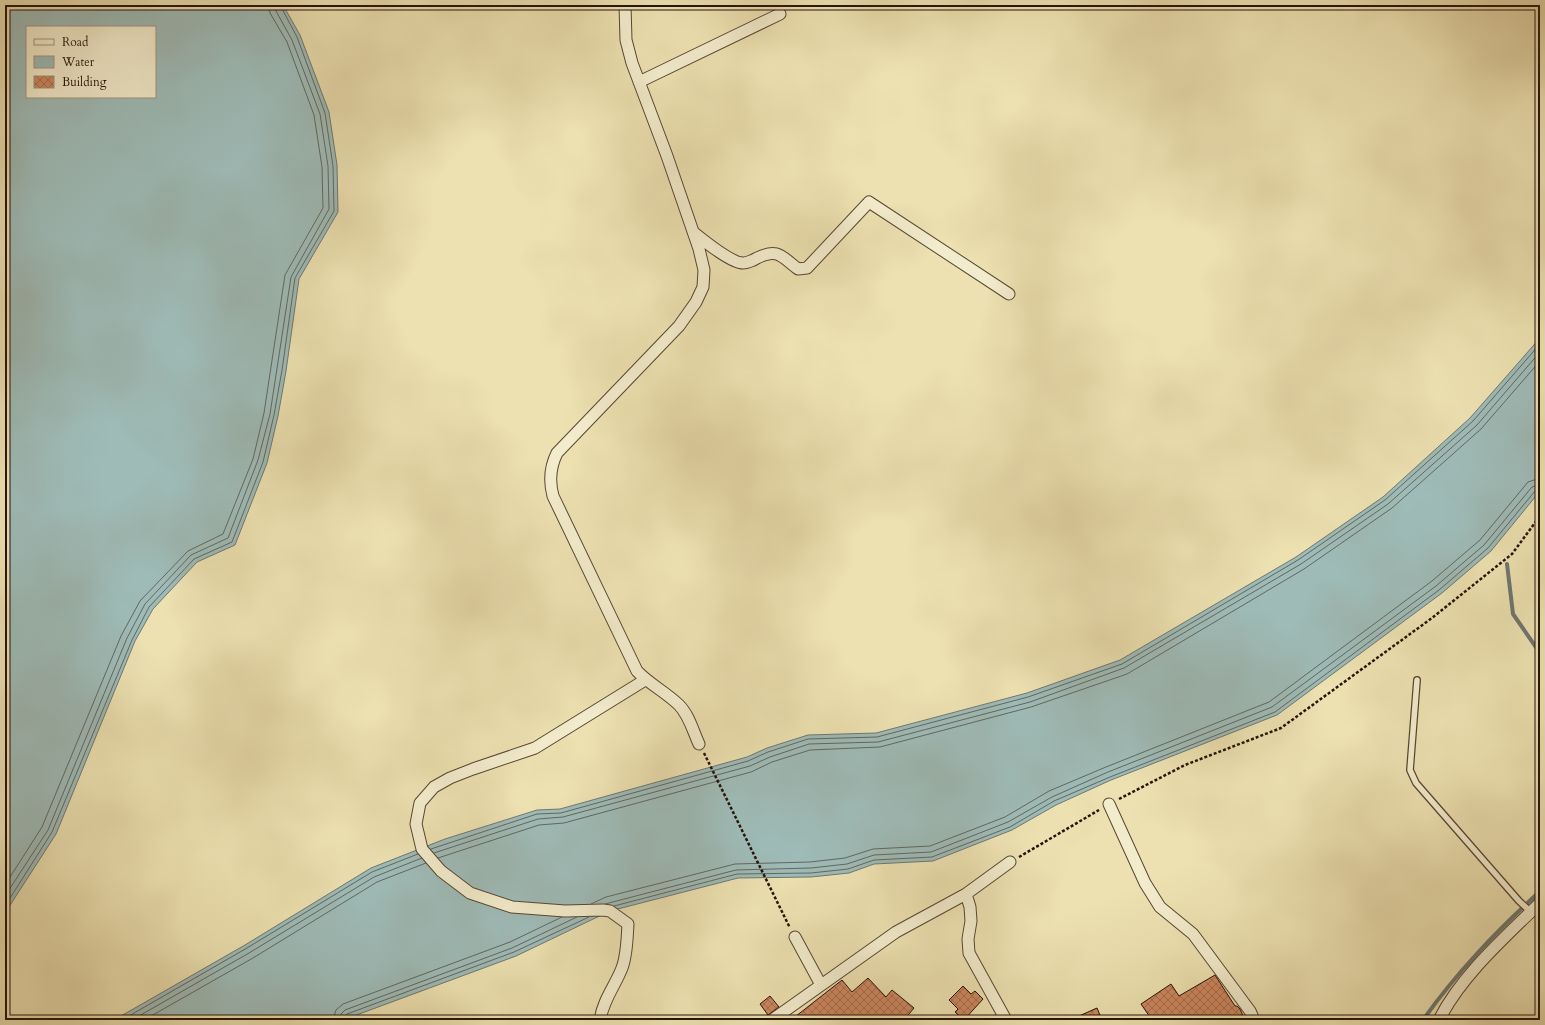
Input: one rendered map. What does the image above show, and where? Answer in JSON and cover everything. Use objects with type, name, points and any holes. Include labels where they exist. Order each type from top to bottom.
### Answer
[{"type":"street","points":[[625,5],[626,40],[632,63],[667,156],[693,232],[704,270],[703,287],[696,302],[679,326],[557,453],[553,461],[550,484],[553,496],[630,659],[637,671],[645,680],[679,705],[688,718],[699,744]]},
{"type":"street","points":[[640,82],[780,14]]},
{"type":"street","points":[[693,232],[727,257],[743,263],[769,253],[779,254],[798,269],[807,268],[869,202],[1009,294]]},
{"type":"street","points":[[600,1020],[610,990],[622,968],[626,951],[628,924],[610,911],[565,911],[512,907],[470,893],[441,871],[422,849],[416,824],[420,803],[434,787],[462,773],[535,748],[645,680]]},
{"type":"street","points":[[1109,804],[1145,883],[1160,907],[1193,934],[1250,1011],[1254,1020]]},
{"type":"street","points":[[772,1020],[896,932],[966,894],[1010,862]]},
{"type":"street","points":[[966,894],[970,907],[969,953],[1006,1020]]},
{"type":"street","points":[[1439,1020],[1446,1015],[1482,961],[1528,910],[1540,903]]},
{"type":"street","points":[[795,937],[821,985]]},
{"type":"lane","points":[[1417,680],[1410,770],[1416,783],[1518,901],[1528,910]]},
{"type":"path","points":[[1010,862],[1109,804],[1185,765],[1281,728],[1432,618],[1512,554],[1540,516]]},
{"type":"path","points":[[699,744],[795,937]]},
{"type":"water","points":[[5,5],[283,5],[300,35],[329,112],[337,165],[338,212],[299,279],[286,371],[278,416],[267,463],[235,545],[197,562],[153,609],[135,641],[56,834],[5,913]]},
{"type":"water","points":[[1540,338],[1540,491],[1491,551],[1442,593],[1277,715],[1111,780],[1056,805],[1012,830],[933,861],[874,864],[849,873],[811,877],[738,878],[610,911],[516,956],[343,1020],[114,1020],[245,945],[371,868],[445,839],[537,810],[560,809],[747,757],[767,748],[808,735],[876,733],[1027,693],[1120,660],[1296,557],[1383,497],[1470,418]]},
{"type":"building","points":[[1215,975],[1235,1006],[1240,1009],[1245,1020],[1152,1020],[1141,1004],[1171,984],[1179,996]]},
{"type":"building","points":[[868,978],[886,997],[892,990],[914,1008],[904,1020],[791,1020],[842,980],[852,992]]},
{"type":"building","points":[[963,986],[971,994],[975,991],[983,999],[964,1020],[955,1012],[958,1009],[949,1000]]},
{"type":"building","points":[[770,996],[779,1007],[768,1015],[760,1004]]},
{"type":"building","points":[[1097,1008],[1102,1020],[1070,1020]]},
{"type":"waterway","points":[[1507,564],[1513,614],[1540,653]]},
{"type":"waterway","points":[[1423,1020],[1463,970],[1491,939],[1537,894],[1540,888]]}]
